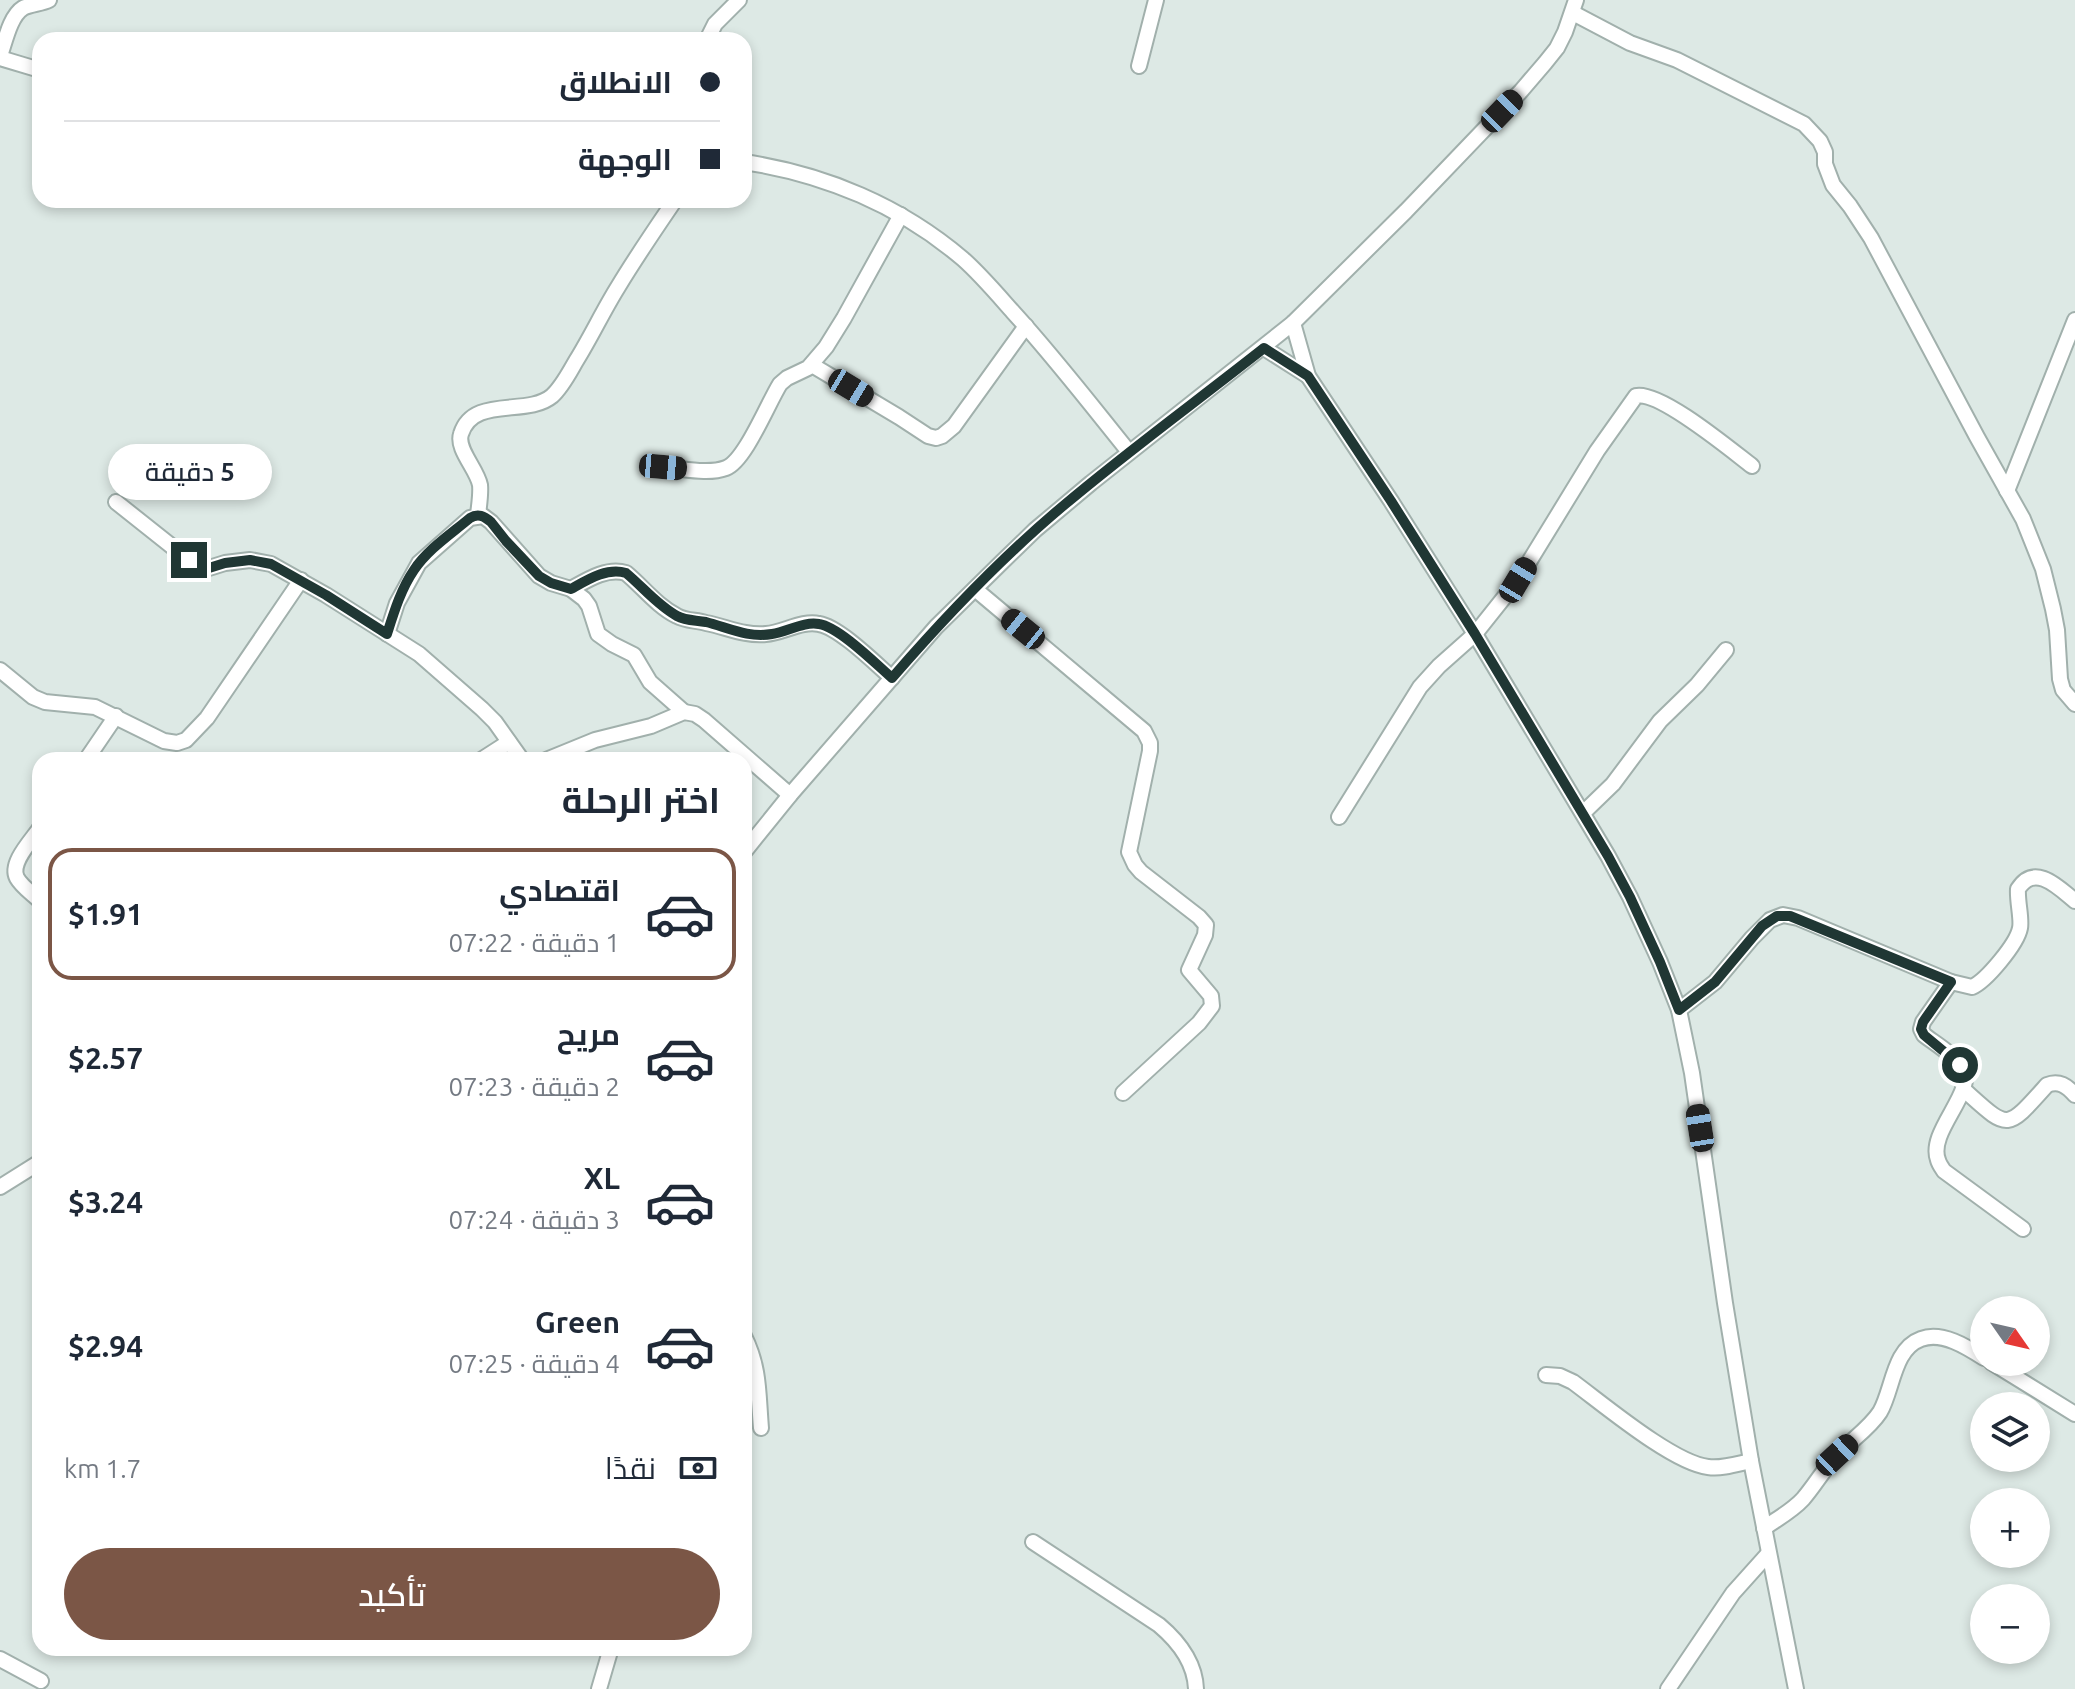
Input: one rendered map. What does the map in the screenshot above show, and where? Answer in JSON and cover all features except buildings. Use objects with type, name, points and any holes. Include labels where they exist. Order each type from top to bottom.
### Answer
[{"type":"street","points":[[32,67],[0,57],[19,11],[49,0]]},
{"type":"street","points":[[711,32],[739,0]]},
{"type":"street","points":[[1139,66],[1156,0]]},
{"type":"street","points":[[752,842],[936,627],[975,589],[1062,506],[1264,348],[1344,274],[1521,91],[1557,48],[1574,6],[1630,43],[1677,60],[1804,124],[1813,132],[1825,152],[1825,164],[1833,185],[1871,238],[2023,519],[2043,569],[2057,630],[2063,690],[2075,704]]},
{"type":"street","points":[[752,163],[835,184],[901,215],[932,235],[963,260],[1026,326],[1129,452]]},
{"type":"street","points":[[478,515],[480,485],[461,444],[464,428],[480,412],[537,404],[559,389],[618,287],[670,208]]},
{"type":"street","points":[[663,467],[710,471],[733,464],[746,447],[780,384],[812,365],[826,347],[901,215]]},
{"type":"street","points":[[2007,491],[2075,320]]},
{"type":"street","points":[[1293,323],[1308,376],[1475,634],[1583,813],[1630,897],[1679,1010],[1692,1073],[1751,1461],[1796,1689]]},
{"type":"street","points":[[812,365],[936,438],[954,426],[1026,326]]},
{"type":"street","points":[[1264,348],[1308,376]]},
{"type":"street","points":[[1339,817],[1420,687],[1475,634],[1518,580],[1597,451],[1636,396],[1647,396],[1673,409],[1752,466]]},
{"type":"street","points":[[116,502],[201,567],[250,560],[271,564],[301,580],[419,654],[495,722],[516,752]]},
{"type":"street","points":[[387,634],[397,603],[419,563],[470,518],[478,515],[486,517],[539,576],[571,589],[589,606],[598,634],[603,639],[634,655],[650,682],[684,712],[704,720],[741,752]]},
{"type":"street","points":[[571,589],[592,578],[620,570],[671,613],[686,620],[755,635],[772,634],[811,623],[821,624],[839,633],[892,678]]},
{"type":"street","points":[[0,670],[33,697],[45,702],[95,707],[164,741],[177,743],[186,740],[207,718],[301,580]]},
{"type":"street","points":[[975,589],[1144,731],[1150,751],[1129,852],[1141,872],[1206,925],[1205,935],[1189,970],[1211,996],[1213,1003],[1210,1010],[1123,1093]]},
{"type":"street","points":[[1583,813],[1613,784],[1660,721],[1697,685],[1726,650]]},
{"type":"street","points":[[566,752],[595,740],[651,726],[684,712]]},
{"type":"street","points":[[91,752],[116,716]]},
{"type":"street","points":[[493,752],[509,742]]},
{"type":"street","points":[[752,762],[790,795]]},
{"type":"street","points":[[32,840],[14,870],[16,877],[32,893]]},
{"type":"street","points":[[1679,1010],[1715,982],[1762,926],[1777,916],[1798,918],[1966,986],[1976,985],[1986,978],[2020,929],[2018,889],[2025,880],[2045,879],[2075,901]]},
{"type":"street","points":[[1951,982],[1921,1029],[1964,1069],[1963,1089],[1940,1134],[1937,1159],[1944,1171],[2023,1229]]},
{"type":"street","points":[[1963,1089],[1994,1117],[2003,1121],[2018,1117],[2052,1083],[2066,1086],[2075,1095]]},
{"type":"street","points":[[0,1187],[32,1167]]},
{"type":"street","points":[[1764,1528],[1803,1498],[1837,1455],[1878,1415],[1893,1375],[1913,1343],[1925,1338],[1940,1338],[1970,1350]]},
{"type":"street","points":[[752,1353],[758,1373],[761,1428]]},
{"type":"street","points":[[1546,1375],[1560,1376],[1573,1382],[1655,1442],[1690,1462],[1715,1467],[1751,1461]]},
{"type":"street","points":[[2014,1376],[2075,1414]]},
{"type":"street","points":[[1033,1542],[1170,1634],[1192,1667],[1196,1689]]},
{"type":"street","points":[[1668,1689],[1733,1593],[1768,1554]]},
{"type":"street","points":[[599,1689],[609,1656]]},
{"type":"street","points":[[0,1659],[41,1681]]},
{"type":"route","points":[[189,560],[209,568],[250,560],[271,564],[387,634],[397,603],[419,563],[470,518],[478,515],[486,517],[532,570],[551,583],[571,589],[592,578],[620,570],[671,613],[686,620],[755,635],[772,634],[811,623],[821,624],[839,633],[892,678],[936,627],[1062,506],[1264,348],[1308,376],[1475,634],[1608,856],[1660,962],[1679,1010],[1715,982],[1762,926],[1777,916],[1790,916],[1951,982],[1921,1029],[1960,1065]]}]
